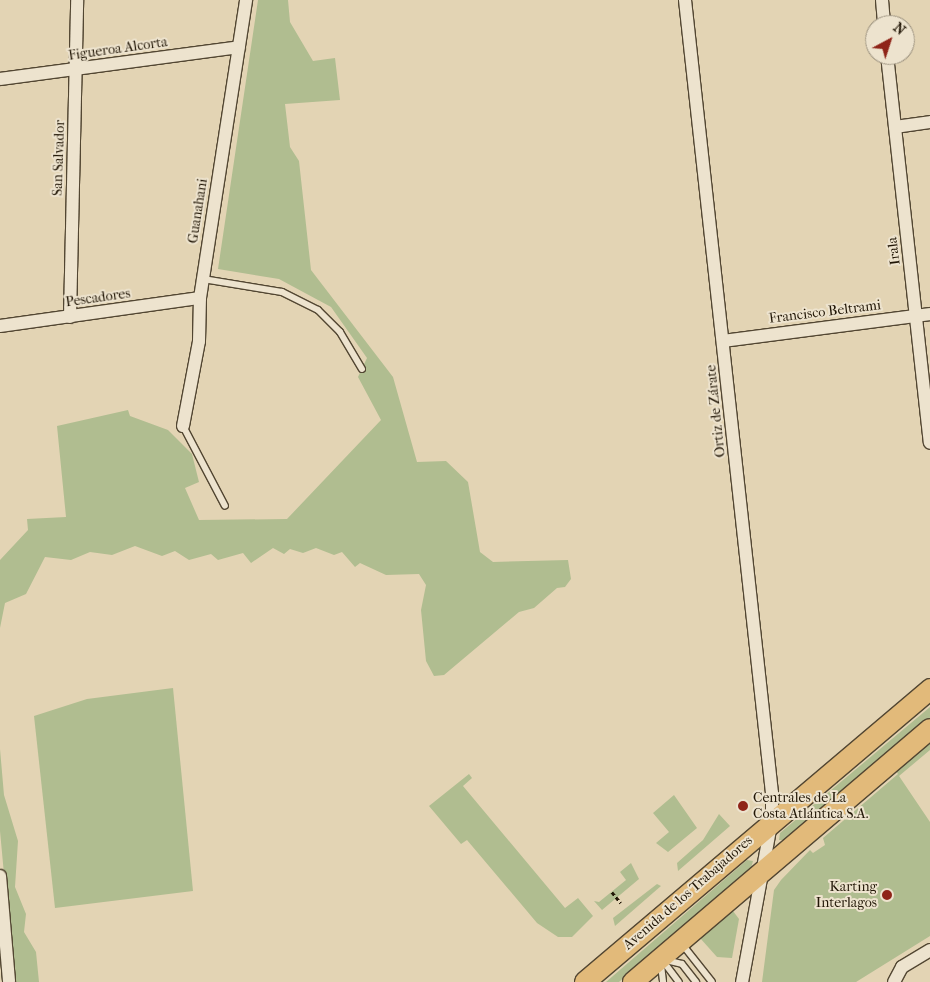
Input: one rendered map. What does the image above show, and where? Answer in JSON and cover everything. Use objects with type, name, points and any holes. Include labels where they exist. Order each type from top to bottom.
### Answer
[{"type":"main road","name":"Avenida de los Trabajadores","points":[[585,982],[772,820],[930,689]]},
{"type":"main road","points":[[633,982],[930,729]]},
{"type":"street","name":"San Salvador","points":[[70,317],[77,0]]},
{"type":"street","name":"Guanahani","points":[[183,426],[199,341],[200,298],[246,0]]},
{"type":"street","name":"Ortiz de Zárate","points":[[685,0],[770,760],[772,820],[742,982]]},
{"type":"street","points":[[882,0],[883,15]]},
{"type":"street","name":"Figueroa Alcorta","points":[[0,79],[240,48]]},
{"type":"street","name":"Irala","points":[[888,65],[930,443]]},
{"type":"street","points":[[895,127],[930,122]]},
{"type":"street","name":"Pescadores","points":[[0,326],[200,298]]},
{"type":"street","name":"Francisco Beltrami","points":[[723,341],[930,314]]},
{"type":"street","points":[[0,876],[9,982]]},
{"type":"street","points":[[894,982],[902,967],[930,950]]},
{"type":"lane","points":[[203,279],[264,287],[318,310],[340,332],[362,369]]},
{"type":"lane","points":[[183,426],[225,506]]},
{"type":"lane","points":[[680,941],[712,982]]},
{"type":"lane","points":[[660,958],[662,982]]},
{"type":"lane","points":[[660,958],[679,982]]},
{"type":"lane","points":[[660,958],[682,964],[696,982]]},
{"type":"path","points":[[612,892],[621,903]]},
{"type":"green space","points":[[258,0],[288,0],[290,22],[313,61],[335,58],[340,100],[285,104],[290,147],[299,161],[311,270],[393,377],[417,462],[446,461],[468,482],[480,552],[493,562],[568,560],[571,579],[565,587],[557,588],[534,608],[519,612],[444,675],[434,676],[426,661],[421,610],[426,585],[419,574],[386,575],[360,563],[355,567],[342,552],[334,555],[316,548],[303,553],[290,549],[284,554],[273,548],[251,563],[243,553],[218,560],[211,554],[189,560],[175,551],[162,556],[135,546],[112,555],[90,552],[71,560],[45,557],[26,594],[5,603],[0,628],[0,560],[28,530],[27,519],[66,517],[57,426],[128,410],[130,416],[168,430],[192,454],[199,482],[185,488],[199,520],[287,519],[381,420],[358,377],[367,358],[331,307],[279,279],[218,269]]},
{"type":"green space","points":[[173,688],[193,891],[55,908],[34,716],[87,699]]},
{"type":"green space","points":[[930,707],[930,718],[784,840],[779,840],[780,833]]},
{"type":"green space","points":[[930,739],[930,750],[899,776],[930,822],[930,936],[856,982],[762,982],[774,890],[810,850],[813,853],[825,845],[823,838],[898,774],[896,771]]},
{"type":"green space","points":[[0,749],[4,795],[18,841],[15,887],[26,914],[24,932],[36,952],[39,982],[14,982],[0,831]]},
{"type":"green space","points":[[469,774],[472,778],[463,786],[565,908],[578,898],[593,916],[572,937],[558,937],[537,923],[467,840],[461,844],[429,806]]},
{"type":"green space","points":[[674,795],[697,828],[668,852],[656,843],[669,832],[653,813]]},
{"type":"green space","points":[[719,814],[730,826],[678,871],[677,863],[703,840]]},
{"type":"green space","points":[[747,860],[753,861],[751,868],[619,982],[606,982]]},
{"type":"green space","points":[[631,863],[639,879],[602,910],[594,901],[599,902],[626,880],[620,872]]},
{"type":"green space","points":[[657,884],[661,886],[615,926],[613,918]]},
{"type":"green space","points":[[733,911],[739,919],[732,958],[717,957],[700,938]]},
{"type":"place","name":"Centrales de La Costa Atlántica S.A.","points":[[743,806]]},
{"type":"place","name":"Karting Interlagos","points":[[887,895]]}]
